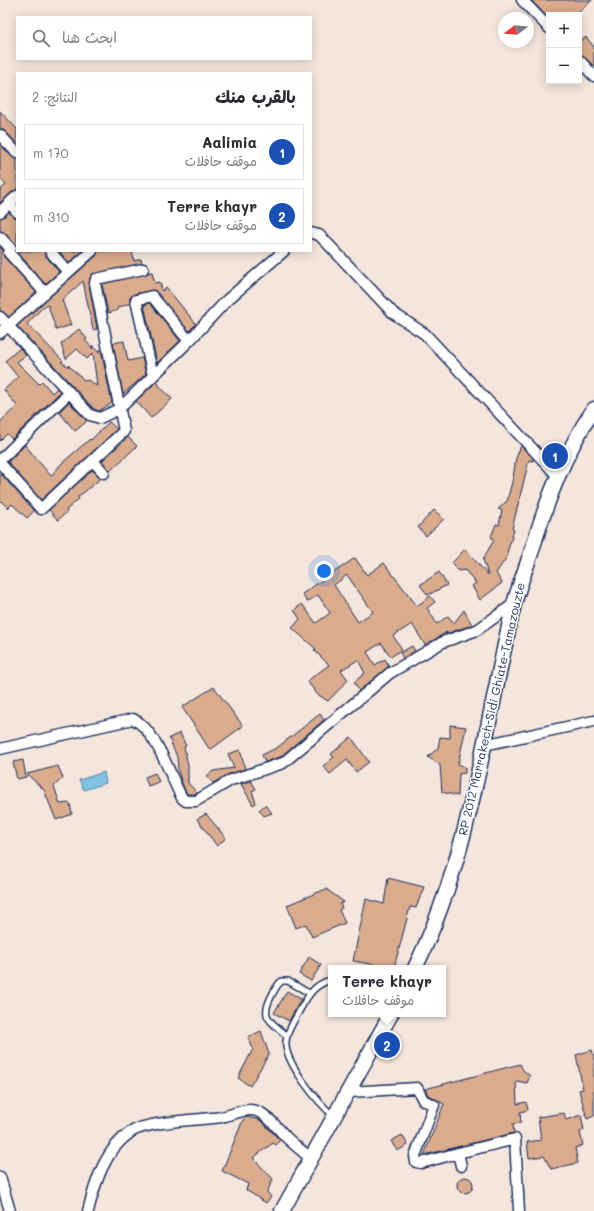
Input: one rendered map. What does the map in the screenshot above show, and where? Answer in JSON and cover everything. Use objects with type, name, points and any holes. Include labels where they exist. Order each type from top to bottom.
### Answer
[{"type":"street","points":[[522,0],[546,25]]},
{"type":"street","points":[[582,63],[594,76]]},
{"type":"street","points":[[0,135],[16,152]]},
{"type":"street","points":[[0,212],[13,200]]},
{"type":"street","points":[[312,233],[319,235],[393,313],[425,334],[557,475]]},
{"type":"street","points":[[0,237],[11,249],[9,254],[45,293]]},
{"type":"street","points":[[51,252],[68,272]]},
{"type":"street","points":[[0,333],[7,325],[91,252]]},
{"type":"street","points":[[0,317],[69,393],[93,417],[100,418],[119,409],[189,341],[227,300],[283,252]]},
{"type":"street","points":[[69,393],[0,462],[41,510],[93,461],[102,448],[124,431],[95,280],[143,269]]},
{"type":"street","points":[[152,376],[136,300],[152,296],[189,341]]},
{"type":"street","name":"RP 2012 Marrakech-Sidi Ghiate-Tamazouzte","points":[[416,965],[432,932],[454,869],[476,789],[515,603],[557,475],[582,427],[594,409]]},
{"type":"street","points":[[93,461],[104,473]]},
{"type":"street","points":[[0,748],[133,719],[140,722],[149,732],[182,798],[186,801],[196,801],[231,780],[283,763],[390,673],[443,642],[477,630],[515,603]]},
{"type":"street","points":[[484,745],[594,721]]},
{"type":"street","points":[[282,1211],[389,1017]]},
{"type":"street","points":[[348,1092],[417,1088],[423,1100],[434,1105],[415,1156],[416,1162],[420,1163],[515,1139],[519,1211]]},
{"type":"street","points":[[88,1211],[106,1160],[119,1143],[132,1132],[144,1128],[199,1118],[221,1117],[253,1110],[265,1116],[287,1138],[312,1159]]},
{"type":"street","points":[[458,1153],[461,1166]]},
{"type":"street","points":[[0,1177],[10,1211]]},
{"type":"lane","points":[[287,1036],[269,1020],[266,1013],[266,1006],[278,985],[282,981],[288,981],[309,993]]},
{"type":"lane","points":[[328,981],[321,983],[309,993],[287,1036],[286,1049],[312,1094],[335,1117]]},
{"type":"water","points":[[104,772],[106,783],[84,790],[79,780]]},
{"type":"building","points":[[531,0],[592,0],[579,12],[546,12],[546,16]]},
{"type":"building","points":[[586,37],[594,47],[594,66],[582,55],[582,40]]},
{"type":"building","points":[[0,111],[16,128],[16,143],[5,131],[0,129]]},
{"type":"building","points":[[0,144],[12,157],[16,159],[16,190],[13,191],[0,203],[0,190],[6,185],[0,178]]},
{"type":"building","points":[[9,212],[16,217],[16,246],[5,233],[0,231],[0,218]]},
{"type":"building","points":[[0,247],[3,250],[4,257],[36,292],[9,317],[0,311]]},
{"type":"building","points":[[18,252],[44,252],[59,272],[45,284]]},
{"type":"building","points":[[60,252],[81,252],[69,263]]},
{"type":"building","points":[[98,252],[132,252],[134,261],[141,259],[142,263],[91,275],[89,284],[97,329],[93,330],[83,281],[62,300],[71,325],[56,330],[48,305],[43,307],[27,324],[63,361],[61,362],[69,367],[68,365],[85,381],[88,380],[97,386],[93,353],[87,359],[77,349],[66,359],[61,344],[79,329],[87,339],[85,340],[93,349],[92,345],[99,353],[98,350],[101,350],[112,403],[99,411],[94,409],[17,326],[96,256]]},
{"type":"building","points":[[152,272],[155,283],[160,282],[162,291],[166,287],[196,324],[189,331],[154,290],[134,294],[130,298],[130,303],[117,308],[118,310],[108,313],[102,284]]},
{"type":"building","points":[[150,303],[180,341],[157,363],[144,305]]},
{"type":"building","points":[[124,341],[128,361],[142,358],[146,374],[123,394],[113,343]]},
{"type":"building","points":[[20,348],[26,355],[17,362],[39,384],[42,381],[52,393],[57,388],[60,392],[12,439],[7,434],[0,441],[0,422],[17,406],[4,390],[18,377],[5,361]]},
{"type":"building","points":[[156,382],[172,399],[151,418],[136,401]]},
{"type":"building","points":[[69,402],[86,420],[86,422],[75,431],[59,412]]},
{"type":"building","points":[[109,422],[117,429],[41,500],[8,462],[25,445],[51,476],[62,463],[90,439],[91,440]]},
{"type":"building","points":[[128,437],[137,446],[110,471],[102,461]]},
{"type":"building","points":[[521,446],[533,458],[533,461],[529,460],[512,529],[514,530],[507,553],[509,554],[496,573],[502,583],[480,600],[472,586],[476,583],[465,570],[458,571],[452,563],[465,549],[488,575],[483,559],[494,540],[491,537],[496,524],[499,525],[502,510],[498,509],[507,501],[516,458]]},
{"type":"building","points":[[92,470],[101,478],[78,497],[79,499],[66,510],[67,512],[58,520],[49,510]]},
{"type":"building","points":[[0,473],[34,511],[27,518],[12,504],[8,508],[0,500]]},
{"type":"building","points":[[434,510],[444,519],[426,536],[418,527]]},
{"type":"building","points":[[355,558],[367,575],[384,563],[417,606],[430,596],[435,602],[427,608],[437,624],[448,616],[454,623],[464,610],[472,625],[445,634],[447,632],[425,645],[412,624],[393,636],[402,649],[391,657],[381,643],[367,652],[375,665],[385,659],[389,666],[359,691],[354,682],[365,673],[358,660],[341,670],[348,680],[328,701],[317,694],[307,681],[329,665],[314,650],[316,649],[292,628],[300,619],[294,610],[302,604],[316,623],[330,613],[318,595],[307,602],[302,594]],"holes":[[[347,575],[373,612],[358,622],[334,585]]]},
{"type":"building","points":[[439,572],[447,585],[428,595],[420,585]]},
{"type":"building","points":[[412,646],[415,651],[403,658],[400,653]]},
{"type":"building","points":[[214,687],[243,726],[210,750],[182,707]]},
{"type":"building","points":[[320,714],[324,720],[280,757],[265,762],[262,755],[278,747]]},
{"type":"building","points":[[450,725],[466,727],[458,764],[465,767],[465,773],[459,774],[458,796],[442,792],[440,765],[428,757],[438,748],[440,737],[450,738]]},
{"type":"building","points":[[180,733],[186,746],[184,747],[188,765],[188,783],[197,793],[193,794],[187,794],[183,786],[178,770],[177,757],[169,738]]},
{"type":"building","points":[[351,737],[369,762],[356,772],[347,760],[330,774],[323,766],[334,757],[331,754]]},
{"type":"building","points":[[240,750],[245,769],[229,774],[213,783],[207,776],[213,771],[234,768],[228,754]]},
{"type":"building","points":[[23,760],[26,777],[17,779],[13,762]]},
{"type":"building","points":[[58,766],[63,778],[54,786],[60,804],[70,803],[72,814],[56,820],[44,790],[27,774]]},
{"type":"building","points":[[155,773],[159,782],[148,786],[145,777]]},
{"type":"building","points":[[251,781],[256,789],[252,791],[256,803],[253,805],[241,784]]},
{"type":"building","points":[[265,805],[272,813],[264,816],[259,810]]},
{"type":"building","points":[[206,814],[226,838],[217,846],[197,819]]},
{"type":"building","points":[[388,878],[424,887],[416,908],[410,907],[395,965],[376,965],[353,961],[366,899],[384,904]]},
{"type":"building","points":[[326,889],[344,902],[340,904],[342,908],[339,910],[345,923],[312,937],[306,924],[296,928],[287,905]]},
{"type":"building","points":[[309,957],[321,965],[311,981],[299,974]]},
{"type":"building","points":[[287,991],[301,999],[289,1021],[274,1013]]},
{"type":"building","points":[[261,1031],[269,1054],[250,1086],[238,1078],[253,1049],[248,1037]]},
{"type":"building","points":[[592,1050],[594,1056],[594,1116],[587,1119],[579,1090],[583,1089],[576,1055]]},
{"type":"building","points":[[520,1064],[523,1070],[530,1076],[527,1083],[516,1081],[517,1104],[526,1102],[528,1110],[520,1112],[521,1123],[513,1124],[514,1133],[424,1155],[444,1104],[428,1095],[425,1089]]},
{"type":"building","points":[[564,1113],[566,1120],[581,1115],[584,1130],[580,1132],[583,1145],[575,1148],[578,1163],[551,1169],[544,1156],[529,1158],[527,1142],[541,1140],[538,1117]]},
{"type":"building","points":[[247,1117],[260,1120],[280,1140],[276,1145],[273,1143],[253,1158],[273,1179],[267,1192],[271,1197],[266,1203],[246,1190],[248,1184],[222,1171],[243,1120]]},
{"type":"building","points":[[402,1135],[408,1145],[397,1151],[391,1141]]},
{"type":"building","points":[[465,1177],[471,1179],[473,1185],[471,1191],[465,1193],[459,1191],[457,1185],[459,1179]]},
{"type":"place","name":"Aalimia","points":[[555,456]]},
{"type":"place","name":"Terre khayr","points":[[387,1045]]}]
